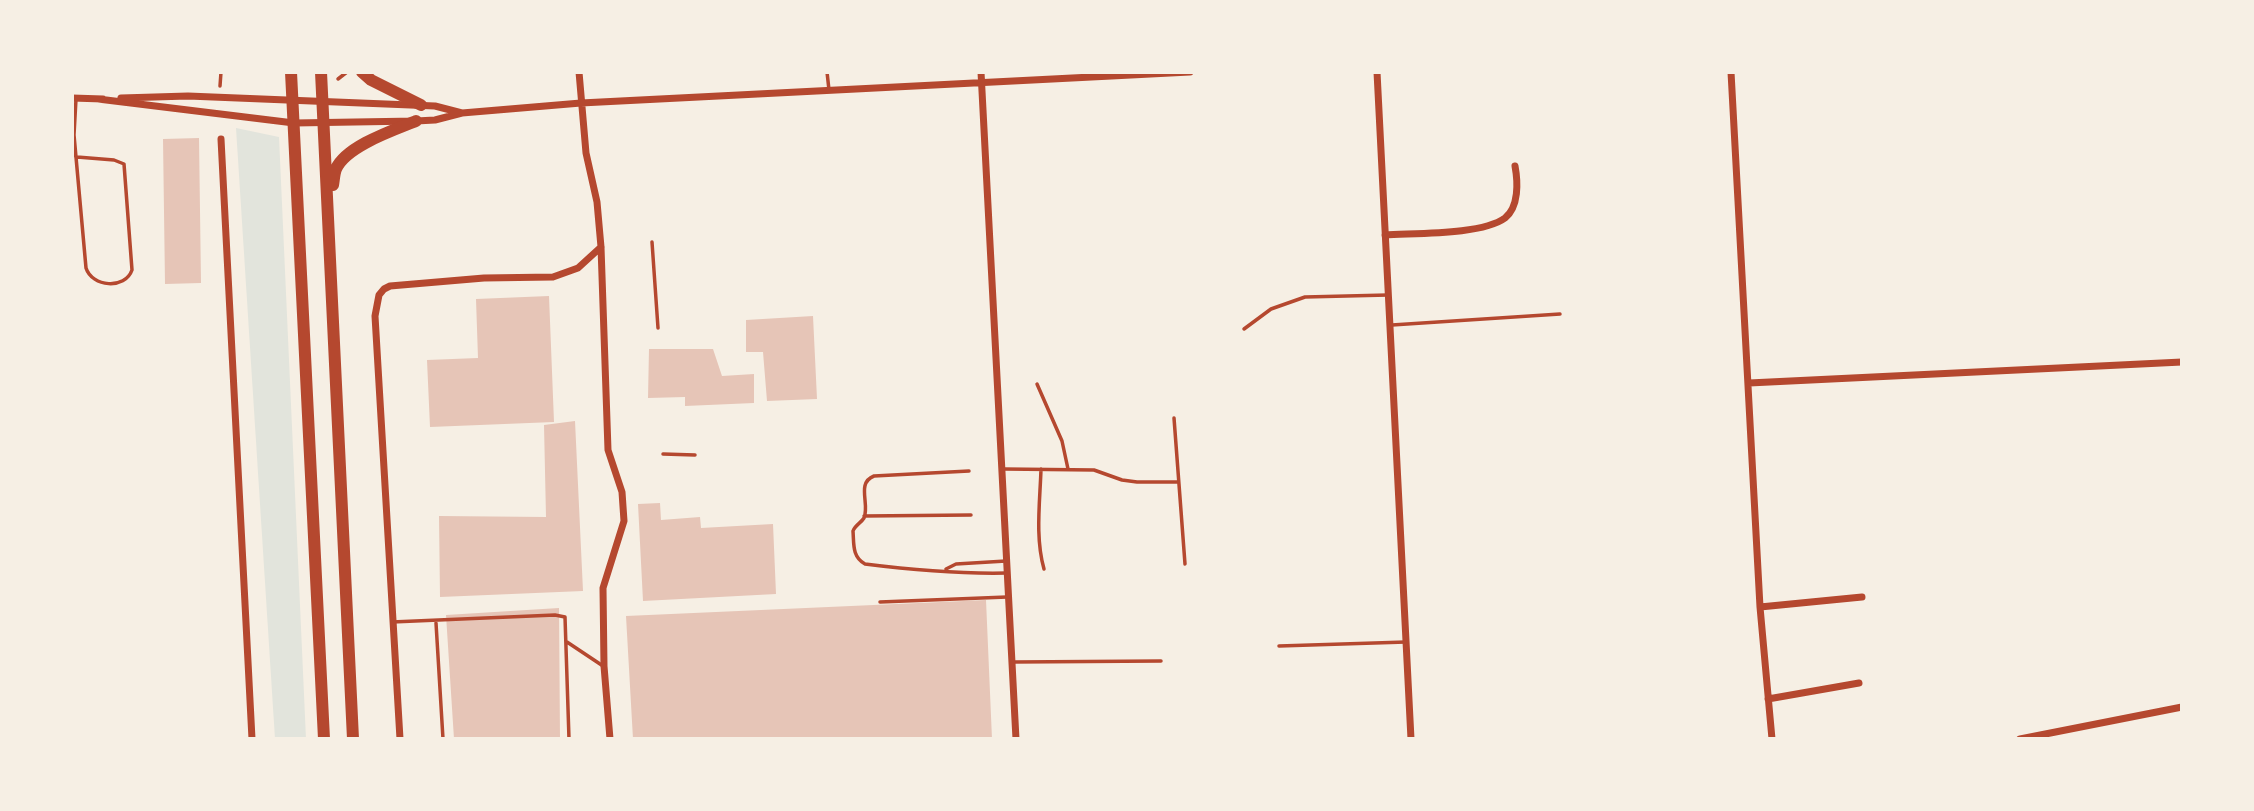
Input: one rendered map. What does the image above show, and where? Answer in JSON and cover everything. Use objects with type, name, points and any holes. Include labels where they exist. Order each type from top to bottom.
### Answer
[{"type":"main road","points":[[291,72],[324,739]]},
{"type":"main road","points":[[321,72],[353,739]]},
{"type":"main road","points":[[362,72],[371,80],[421,105]]},
{"type":"main road","points":[[329,203],[336,170],[341,161],[377,136],[416,121]]},
{"type":"street","points":[[579,72],[586,153],[597,202],[601,247],[608,450],[622,492],[624,522],[603,588],[604,666],[610,739]]},
{"type":"street","points":[[981,72],[1016,739]]},
{"type":"street","points":[[98,99],[294,122],[416,121],[435,120],[462,113],[581,103],[1072,75],[1190,72]]},
{"type":"street","points":[[1377,72],[1411,739]]},
{"type":"street","points":[[1731,72],[1760,607],[1772,739]]},
{"type":"street","points":[[74,98],[188,96],[421,105],[462,113]]},
{"type":"street","points":[[221,139],[252,739]]},
{"type":"street","points":[[1385,235],[1478,228],[1498,221],[1510,212],[1515,201],[1518,182],[1515,166]]},
{"type":"street","points":[[400,739],[375,316],[379,295],[384,289],[399,284],[484,278],[553,277],[578,268],[601,247]]},
{"type":"street","points":[[1749,383],[2182,362]]},
{"type":"street","points":[[1760,607],[1862,597]]},
{"type":"street","points":[[1768,699],[1859,683]]},
{"type":"street","points":[[2020,739],[2182,707]]},
{"type":"lane","points":[[827,72],[829,90]]},
{"type":"lane","points":[[72,155],[77,158],[114,160],[124,164],[132,270],[126,279],[120,282],[99,283],[92,280],[86,268],[77,158],[74,135],[74,98]]},
{"type":"lane","points":[[652,242],[658,328]]},
{"type":"lane","points":[[1244,329],[1271,309],[1305,298],[1388,295]]},
{"type":"lane","points":[[1390,325],[1560,314]]},
{"type":"lane","points":[[1037,384],[1062,440],[1068,469]]},
{"type":"lane","points":[[1174,418],[1185,564]]},
{"type":"lane","points":[[663,454],[695,455]]},
{"type":"lane","points":[[1002,469],[1094,470],[1137,482],[1177,482]]},
{"type":"lane","points":[[1041,469],[1039,544],[1044,569]]},
{"type":"lane","points":[[969,471],[869,478],[865,483],[864,516],[853,531],[855,554],[864,564],[944,570],[957,574],[1007,573]]},
{"type":"lane","points":[[864,516],[971,516]]},
{"type":"lane","points":[[944,570],[956,564],[1006,562]]},
{"type":"lane","points":[[880,602],[1008,597]]},
{"type":"lane","points":[[391,622],[555,615],[565,617],[569,739]]},
{"type":"lane","points":[[436,622],[443,739]]},
{"type":"lane","points":[[567,642],[604,666]]},
{"type":"lane","points":[[1279,646],[1406,642]]},
{"type":"lane","points":[[1012,662],[1161,661]]},
{"type":"path","points":[[338,79],[348,72]]},
{"type":"shaded area","points":[[236,128],[279,137],[306,739],[275,739]]},
{"type":"building","points":[[199,138],[201,283],[165,284],[163,139]]},
{"type":"building","points":[[549,296],[554,422],[430,427],[427,360],[478,358],[476,299]]},
{"type":"building","points":[[813,316],[817,399],[767,401],[763,352],[746,352],[746,320]]},
{"type":"building","points":[[649,349],[713,349],[722,376],[754,374],[754,403],[685,406],[685,397],[648,398]]},
{"type":"building","points":[[575,421],[583,591],[440,597],[439,516],[546,517],[544,425]]},
{"type":"building","points":[[660,503],[661,520],[700,517],[701,528],[773,524],[776,594],[643,601],[638,504]]},
{"type":"building","points":[[986,600],[992,739],[633,739],[626,616]]},
{"type":"building","points":[[559,608],[560,739],[454,739],[446,615]]}]
